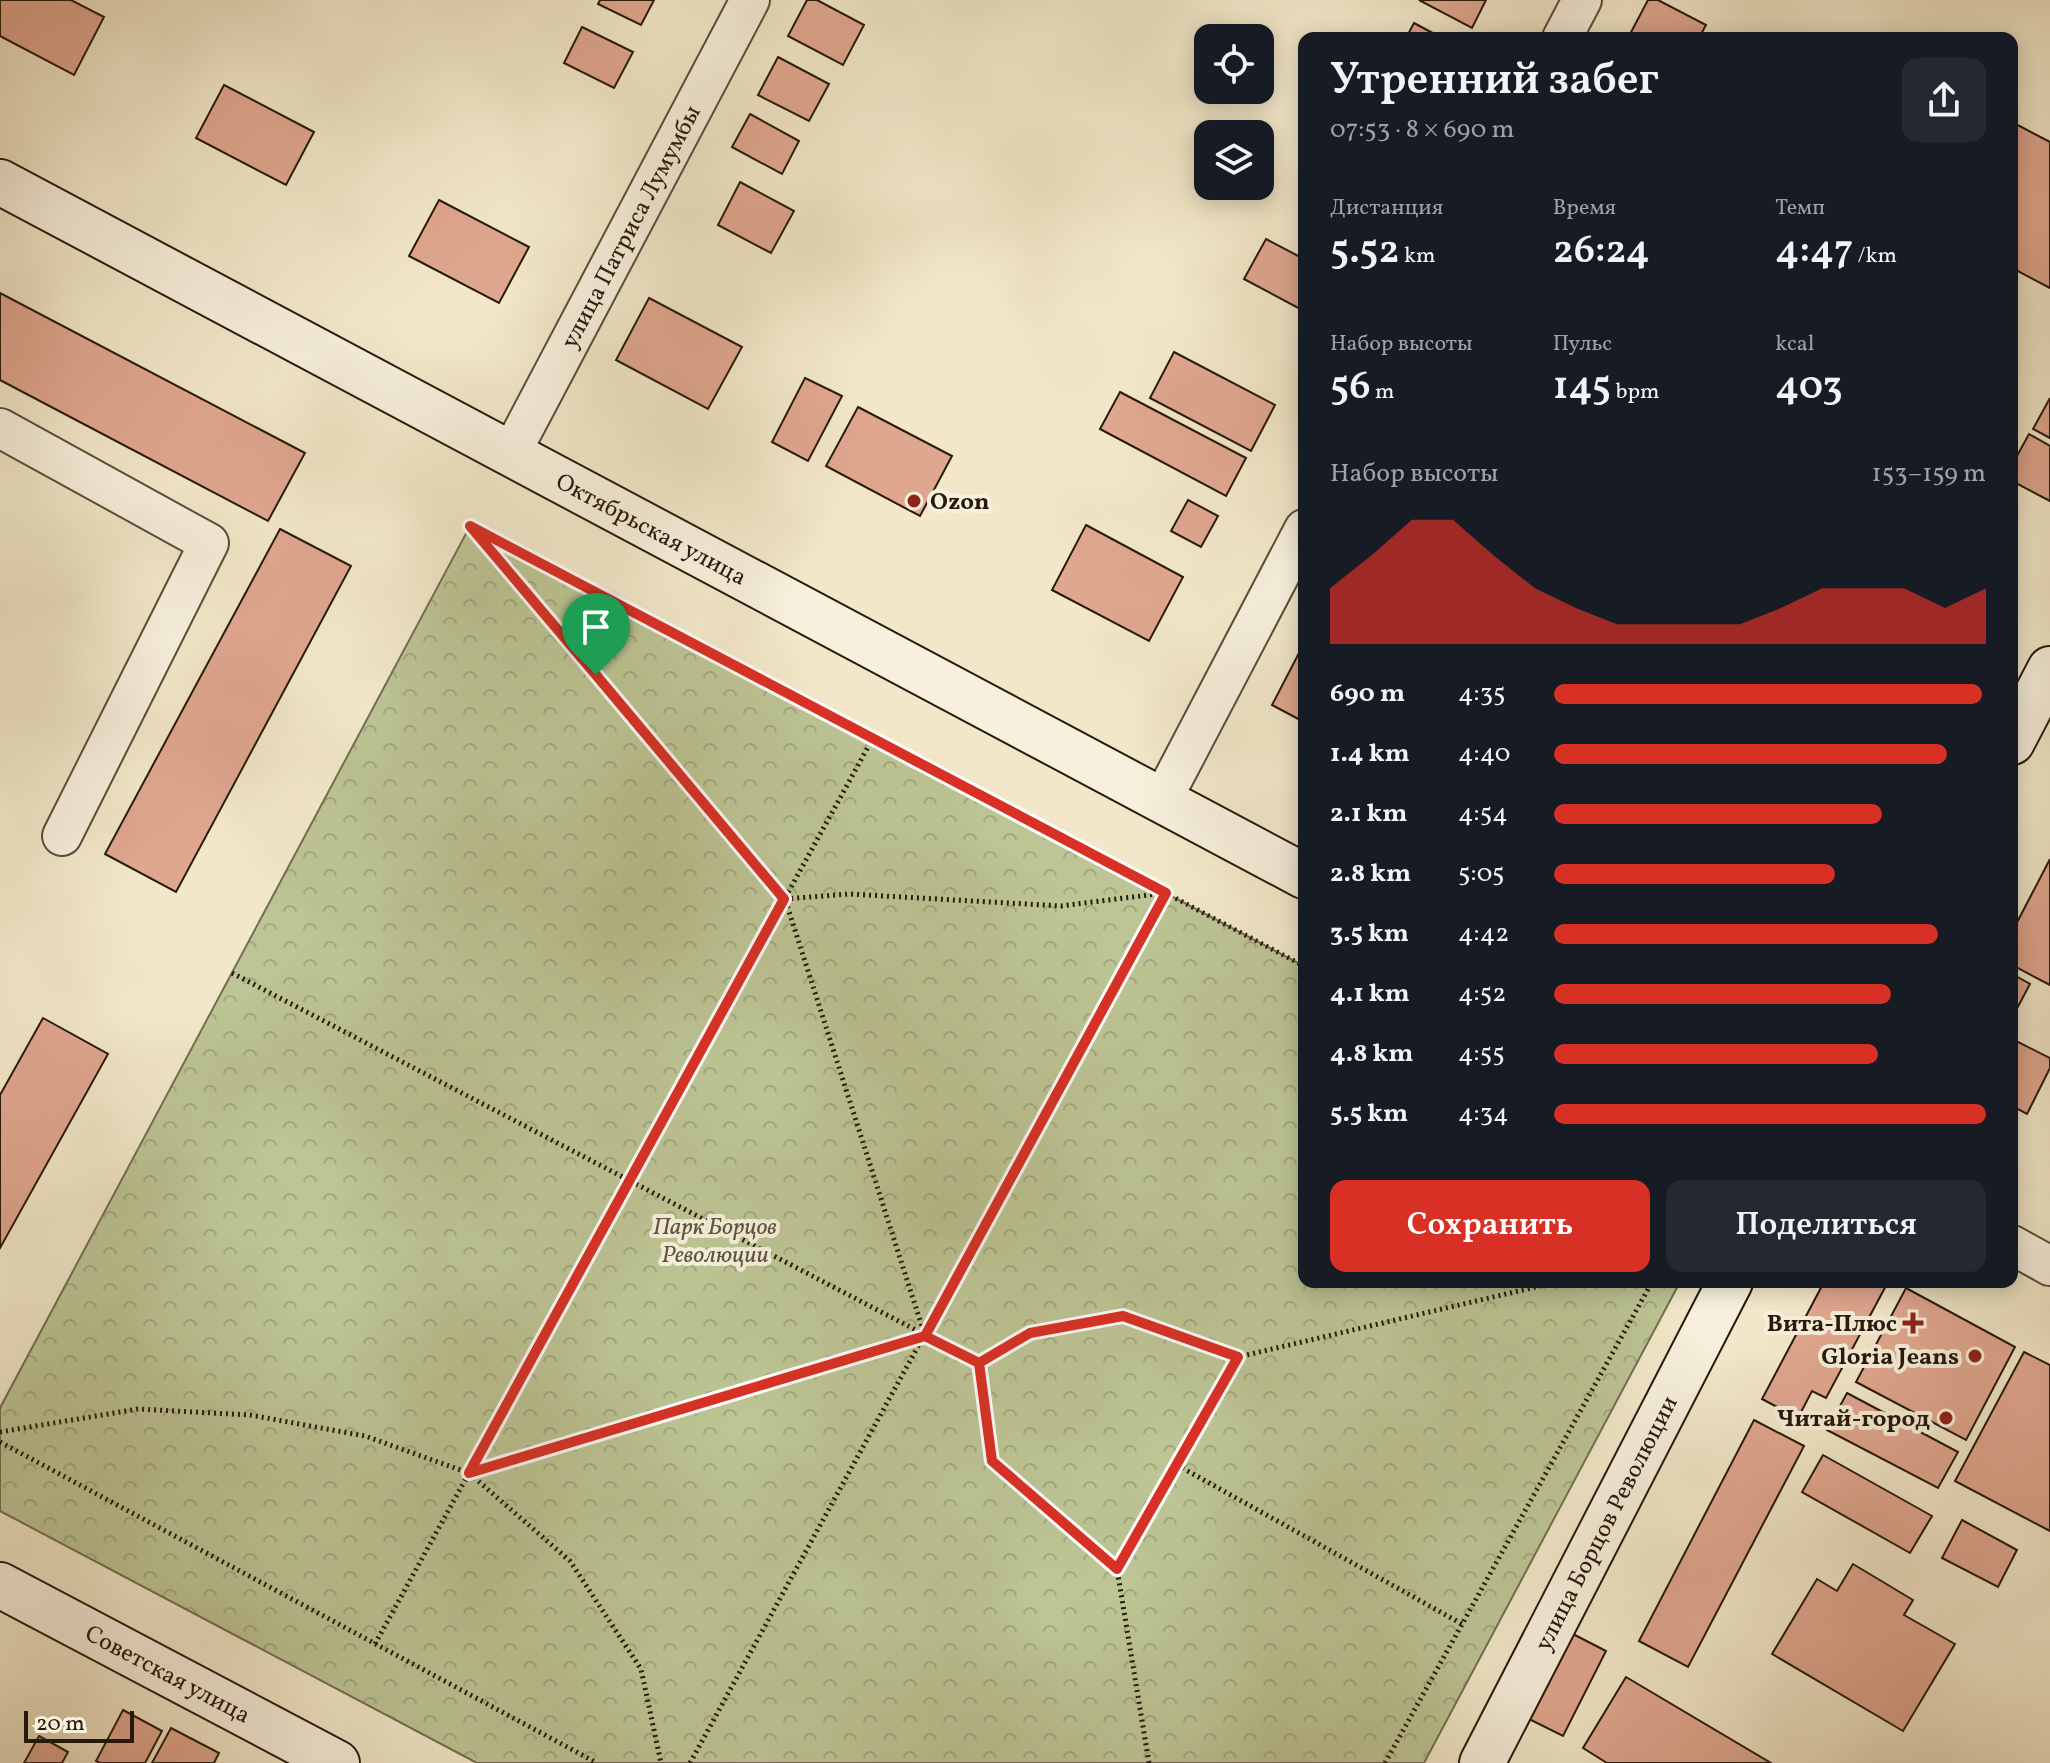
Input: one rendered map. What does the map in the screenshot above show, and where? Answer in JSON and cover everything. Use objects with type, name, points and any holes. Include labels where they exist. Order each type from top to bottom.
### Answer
[{"type":"main road","name":"Октябрьская улица","points":[[0,182],[1298,873]]},
{"type":"main road","points":[[2018,730],[2050,669]]},
{"type":"main road","name":"улица Борцов Революции","points":[[1482,1763],[1727,1288]]},
{"type":"main road","name":"Советская улица","points":[[0,1585],[337,1763]]},
{"type":"street","name":"улица Патриса Лумумбы","points":[[511,453],[750,0]]},
{"type":"street","points":[[1565,32],[1582,0]]},
{"type":"street","points":[[0,428],[209,543],[62,836]]},
{"type":"street","points":[[1161,802],[1298,540]]},
{"type":"street","points":[[2018,1248],[2050,1266]]},
{"type":"path","points":[[925,1336],[784,899],[470,526],[1298,963]]},
{"type":"path","points":[[375,1644],[873,738]]},
{"type":"path","points":[[784,899],[849,894],[1061,906],[1166,893]]},
{"type":"path","points":[[690,1763],[1166,893]]},
{"type":"path","points":[[232,973],[979,1363]]},
{"type":"path","points":[[979,1363],[1030,1333],[1123,1316],[1238,1357],[1531,1288]]},
{"type":"path","points":[[1385,1763],[1649,1288]]},
{"type":"path","points":[[469,1473],[925,1336]]},
{"type":"path","points":[[1149,1763],[1117,1569],[1238,1357]]},
{"type":"path","points":[[979,1363],[992,1461],[1117,1569]]},
{"type":"path","points":[[0,1432],[138,1409],[250,1415],[365,1436],[469,1473],[570,1561],[578,1573],[641,1669],[661,1763]]},
{"type":"path","points":[[0,1442],[597,1763]]},
{"type":"path","points":[[1177,1465],[1462,1624]]},
{"type":"green space","name":"Парк Борцов Революции","points":[[470,526],[1298,963],[1298,1288],[1677,1288],[1424,1763],[477,1763],[0,1511],[0,1408]]},
{"type":"building","points":[[0,0],[71,0],[104,17],[74,75],[0,36]]},
{"type":"building","points":[[600,0],[654,0],[641,25],[598,4]]},
{"type":"building","points":[[807,0],[817,0],[864,25],[843,65],[788,36]]},
{"type":"building","points":[[1419,0],[1486,0],[1472,28]]},
{"type":"building","points":[[1648,0],[1658,0],[1706,25],[1702,32],[1631,32]]},
{"type":"building","points":[[1414,23],[1431,32],[1409,32]]},
{"type":"building","points":[[582,27],[633,52],[614,88],[564,63]]},
{"type":"building","points":[[778,57],[829,84],[809,121],[758,95]]},
{"type":"building","points":[[224,85],[314,132],[286,185],[196,138]]},
{"type":"building","points":[[750,114],[799,141],[782,174],[732,147]]},
{"type":"building","points":[[2018,125],[2050,142],[2050,288],[2018,271]]},
{"type":"building","points":[[740,182],[794,211],[771,253],[718,225]]},
{"type":"building","points":[[439,200],[529,247],[499,303],[409,256]]},
{"type":"building","points":[[1266,239],[1298,256],[1298,308],[1244,279]]},
{"type":"building","points":[[0,293],[305,453],[268,521],[0,380]]},
{"type":"building","points":[[649,298],[742,347],[708,409],[616,360]]},
{"type":"building","points":[[1174,352],[1275,405],[1251,451],[1150,398]]},
{"type":"building","points":[[805,378],[842,396],[808,461],[772,442]]},
{"type":"building","points":[[1120,392],[1246,458],[1226,496],[1100,429]]},
{"type":"building","points":[[2050,398],[2050,438],[2033,429]]},
{"type":"building","points":[[858,407],[952,456],[920,516],[826,466]]},
{"type":"building","points":[[2029,434],[2050,446],[2050,501],[2018,484],[2018,454]]},
{"type":"building","points":[[1188,500],[1218,516],[1201,547],[1171,531]]},
{"type":"building","points":[[1086,525],[1183,577],[1149,641],[1052,590]]},
{"type":"building","points":[[280,529],[351,566],[176,892],[105,854]]},
{"type":"building","points":[[1298,655],[1298,719],[1272,705]]},
{"type":"building","points":[[2050,859],[2050,985],[2018,968],[2018,920]]},
{"type":"building","points":[[2018,977],[2030,984],[2018,1007]]},
{"type":"building","points":[[43,1018],[108,1054],[0,1248],[0,1095]]},
{"type":"building","points":[[2018,1042],[2050,1058],[2050,1068],[2027,1114],[2018,1109]]},
{"type":"building","points":[[1821,1288],[1885,1288],[1826,1398],[1812,1391],[1798,1418],[1762,1399]]},
{"type":"building","points":[[1906,1288],[2015,1347],[1966,1440],[1856,1382]]},
{"type":"building","points":[[2024,1352],[2050,1365],[2050,1531],[1955,1481]]},
{"type":"building","points":[[1847,1393],[1958,1452],[1938,1488],[1827,1430]]},
{"type":"building","points":[[1754,1420],[1804,1446],[1688,1667],[1639,1641]]},
{"type":"building","points":[[1823,1455],[1932,1516],[1910,1553],[1802,1492]]},
{"type":"building","points":[[1962,1520],[2017,1550],[1998,1587],[1942,1558]]},
{"type":"building","points":[[1853,1564],[1913,1600],[1904,1615],[1955,1644],[1903,1731],[1772,1654],[1817,1579],[1837,1591]]},
{"type":"building","points":[[1571,1633],[1606,1651],[1563,1736],[1527,1718]]},
{"type":"building","points":[[1626,1677],[1771,1763],[1607,1763],[1583,1748]]},
{"type":"building","points":[[123,1710],[162,1731],[145,1763],[100,1763],[96,1761]]},
{"type":"building","points":[[171,1728],[219,1753],[214,1763],[152,1763]]},
{"type":"building","points":[[39,1736],[68,1752],[62,1763],[24,1763]]},
{"type":"place","name":"Ozon","points":[[914,501]]},
{"type":"place","name":"Вита-Плюс","points":[[1913,1323]]},
{"type":"place","name":"Gloria Jeans","points":[[1975,1356]]},
{"type":"place","name":"Читай-город","points":[[1946,1418]]},
{"type":"route","points":[[596,675],[470,526],[1166,893],[925,1336],[979,1363],[1030,1333],[1123,1316],[1238,1357],[1117,1569],[992,1461],[979,1363],[925,1336],[469,1473],[784,899],[596,675]]}]
